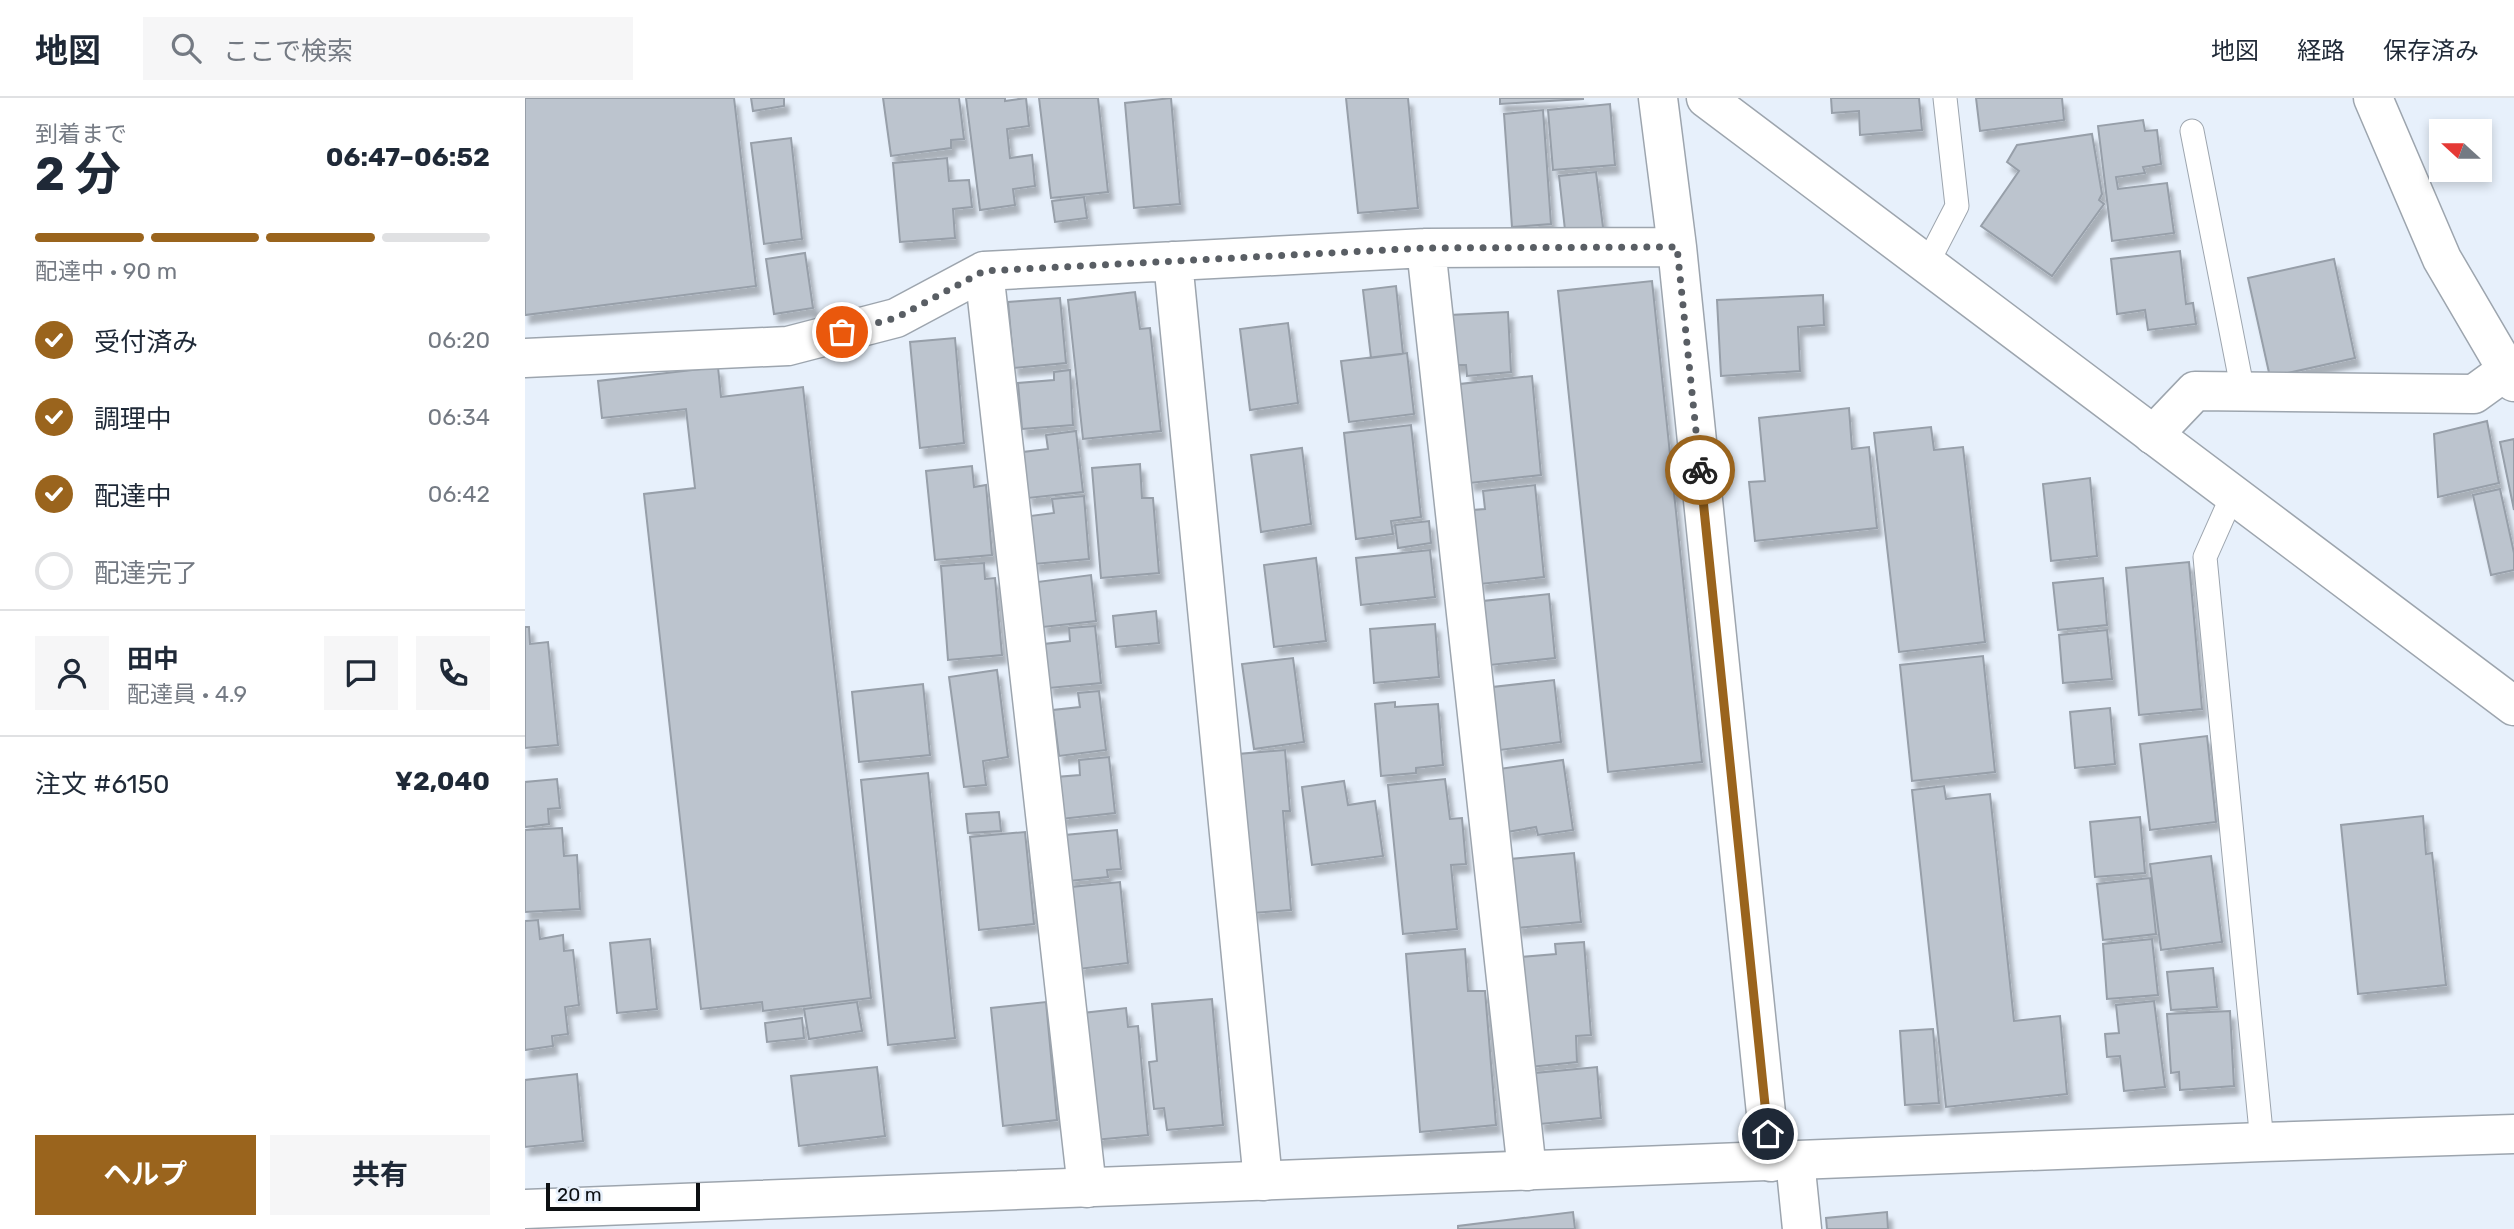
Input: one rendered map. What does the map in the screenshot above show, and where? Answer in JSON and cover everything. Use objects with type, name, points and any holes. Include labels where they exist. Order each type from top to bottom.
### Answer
[{"type":"street","points":[[1658,98],[1783,1161],[1802,1229]]},
{"type":"street","points":[[1706,98],[2514,706]]},
{"type":"street","points":[[2153,435],[2195,391],[2474,394],[2511,376],[2442,259],[2373,98]]},
{"type":"street","points":[[525,358],[789,346],[896,318],[984,271],[1426,248],[1677,247]]},
{"type":"street","points":[[1426,248],[1527,1171]]},
{"type":"street","points":[[1173,261],[1263,1181]]},
{"type":"street","points":[[984,271],[1087,1188]]},
{"type":"street","points":[[525,1209],[2514,1134]]},
{"type":"lane","points":[[1927,264],[1957,206],[1945,98]]},
{"type":"lane","points":[[2192,131],[2243,392]]},
{"type":"lane","points":[[2233,494],[2205,557],[2262,1142]]},
{"type":"building","points":[[525,98],[734,98],[756,286],[525,315]]},
{"type":"building","points":[[751,98],[784,98],[784,106],[753,111]]},
{"type":"building","points":[[883,98],[959,98],[964,139],[951,140],[951,148],[891,156]]},
{"type":"building","points":[[966,98],[1005,98],[1005,101],[1026,98],[1029,126],[1007,129],[1010,158],[1032,155],[1035,186],[1013,189],[1015,205],[980,210]]},
{"type":"building","points":[[1039,98],[1098,98],[1108,192],[1051,198]]},
{"type":"building","points":[[1171,98],[1180,204],[1134,208],[1125,103]]},
{"type":"building","points":[[1346,98],[1408,98],[1418,208],[1358,213]]},
{"type":"building","points":[[1500,98],[1583,98],[1583,99],[1500,104]]},
{"type":"building","points":[[1831,98],[1919,98],[1922,130],[1860,135],[1859,111],[1832,113]]},
{"type":"building","points":[[1976,98],[2062,98],[2064,120],[1980,131]]},
{"type":"building","points":[[1610,104],[1615,165],[1553,170],[1548,110]]},
{"type":"building","points":[[1543,110],[1551,224],[1512,227],[1504,114]]},
{"type":"building","points":[[2143,120],[2145,131],[2157,130],[2161,164],[2143,167],[2145,173],[2116,177],[2118,189],[2167,183],[2174,233],[2112,241],[2098,126]]},
{"type":"building","points":[[2092,134],[2102,194],[2099,200],[2104,204],[2052,276],[1981,226],[2019,171],[2007,162],[2017,145]]},
{"type":"building","points":[[791,138],[802,239],[764,244],[751,143]]},
{"type":"building","points":[[947,158],[949,181],[969,180],[972,207],[953,209],[955,238],[900,242],[893,163]]},
{"type":"building","points":[[1596,172],[1604,235],[1566,239],[1559,176]]},
{"type":"building","points":[[1084,197],[1087,218],[1055,222],[1052,201]]},
{"type":"building","points":[[2180,251],[2186,304],[2193,303],[2196,324],[2148,330],[2145,310],[2117,314],[2111,259]]},
{"type":"building","points":[[805,253],[813,308],[774,314],[766,259]]},
{"type":"building","points":[[2334,259],[2355,358],[2270,377],[2248,278]]},
{"type":"building","points":[[1652,281],[1702,762],[1608,772],[1558,291]]},
{"type":"building","points":[[1396,286],[1403,354],[1371,358],[1363,290]]},
{"type":"building","points":[[1135,292],[1140,329],[1150,328],[1161,431],[1083,439],[1068,300]]},
{"type":"building","points":[[1823,295],[1824,325],[1798,327],[1800,371],[1721,376],[1717,300]]},
{"type":"building","points":[[1060,298],[1066,363],[1014,368],[1008,302]]},
{"type":"building","points":[[1508,312],[1511,372],[1467,376],[1466,365],[1453,365],[1450,315]]},
{"type":"building","points":[[1288,323],[1298,403],[1250,410],[1240,329]]},
{"type":"building","points":[[955,338],[964,443],[920,448],[910,342]]},
{"type":"building","points":[[1407,353],[1414,414],[1349,422],[1341,361]]},
{"type":"building","points":[[718,367],[721,397],[803,387],[871,998],[763,1011],[762,1002],[701,1009],[644,494],[695,488],[686,409],[602,418],[598,381]]},
{"type":"building","points":[[1070,370],[1073,425],[1022,429],[1018,383],[1054,380],[1054,372]]},
{"type":"building","points":[[1532,376],[1541,475],[1470,483],[1460,384]]},
{"type":"building","points":[[1849,408],[1852,449],[1869,447],[1877,528],[1755,541],[1749,482],[1765,481],[1759,418]]},
{"type":"building","points":[[2487,421],[2499,483],[2438,497],[2434,434]]},
{"type":"building","points":[[1411,425],[1421,517],[1391,521],[1393,534],[1356,539],[1344,433]]},
{"type":"building","points":[[1931,427],[1934,450],[1963,447],[1985,642],[1899,652],[1874,433]]},
{"type":"building","points":[[1076,431],[1083,492],[1028,498],[1023,452],[1048,449],[1046,435]]},
{"type":"building","points":[[2514,439],[2514,510],[2500,442]]},
{"type":"building","points":[[1302,448],[1311,524],[1261,532],[1251,455]]},
{"type":"building","points":[[1140,464],[1142,498],[1153,498],[1159,573],[1101,578],[1092,468]]},
{"type":"building","points":[[972,466],[974,487],[986,485],[992,555],[935,560],[926,471]]},
{"type":"building","points":[[2090,478],[2097,556],[2051,561],[2043,484]]},
{"type":"building","points":[[1535,485],[1544,577],[1480,584],[1473,510],[1485,509],[1483,491]]},
{"type":"building","points":[[2500,489],[2514,553],[2514,570],[2491,575],[2473,495]]},
{"type":"building","points":[[1084,496],[1089,559],[1034,564],[1030,516],[1054,513],[1052,499]]},
{"type":"building","points":[[1429,521],[1431,543],[1398,548],[1395,525]]},
{"type":"building","points":[[1430,550],[1435,597],[1361,605],[1356,558]]},
{"type":"building","points":[[1316,558],[1326,641],[1274,647],[1264,565]]},
{"type":"building","points":[[2189,562],[2202,709],[2139,715],[2126,568]]},
{"type":"building","points":[[984,563],[985,579],[995,578],[1002,655],[948,660],[941,566]]},
{"type":"building","points":[[1091,575],[1096,621],[1043,627],[1037,582]]},
{"type":"building","points":[[2103,578],[2107,625],[2058,630],[2053,583]]},
{"type":"building","points":[[1549,594],[1555,658],[1490,665],[1483,601]]},
{"type":"building","points":[[1156,611],[1159,643],[1116,647],[1113,616]]},
{"type":"building","points":[[1435,624],[1439,677],[1374,683],[1370,629]]},
{"type":"building","points":[[1095,626],[1101,683],[1049,688],[1044,644],[1070,641],[1069,628]]},
{"type":"building","points":[[525,627],[529,627],[530,644],[548,642],[558,745],[525,748]]},
{"type":"building","points":[[2107,630],[2112,679],[2063,683],[2059,635]]},
{"type":"building","points":[[1983,656],[1995,772],[1912,781],[1900,665]]},
{"type":"building","points":[[1293,658],[1304,742],[1254,749],[1242,664]]},
{"type":"building","points":[[997,670],[1008,757],[983,761],[986,785],[964,787],[949,677]]},
{"type":"building","points":[[1554,680],[1561,742],[1500,750],[1493,687]]},
{"type":"building","points":[[923,684],[930,755],[859,762],[852,692]]},
{"type":"building","points":[[1099,691],[1106,750],[1059,756],[1053,710],[1080,707],[1078,693]]},
{"type":"building","points":[[1395,702],[1395,707],[1438,704],[1443,765],[1416,768],[1416,773],[1381,776],[1375,704]]},
{"type":"building","points":[[2110,708],[2115,764],[2075,768],[2070,712]]},
{"type":"building","points":[[2207,736],[2216,822],[2150,830],[2140,744]]},
{"type":"building","points":[[1285,750],[1290,811],[1283,811],[1291,910],[1253,913],[1238,754]]},
{"type":"building","points":[[1109,757],[1115,813],[1061,819],[1056,777],[1080,775],[1079,760]]},
{"type":"building","points":[[1563,760],[1573,830],[1538,835],[1536,827],[1507,832],[1499,769]]},
{"type":"building","points":[[928,773],[955,1038],[888,1045],[861,780]]},
{"type":"building","points":[[557,779],[560,808],[548,809],[549,824],[525,827],[525,782]]},
{"type":"building","points":[[1445,779],[1450,819],[1462,818],[1466,864],[1451,865],[1457,929],[1403,934],[1388,785]]},
{"type":"building","points":[[1344,781],[1348,805],[1375,801],[1383,856],[1312,865],[1302,787]]},
{"type":"building","points":[[1944,786],[1946,799],[1990,794],[2014,1021],[2060,1016],[2067,1094],[1946,1107],[1912,790]]},
{"type":"building","points":[[999,812],[1001,831],[968,833],[966,814]]},
{"type":"building","points":[[2423,816],[2426,854],[2432,853],[2446,985],[2358,994],[2341,825]]},
{"type":"building","points":[[2140,817],[2145,873],[2095,877],[2090,822]]},
{"type":"building","points":[[562,828],[564,856],[577,855],[580,909],[525,912],[525,830]]},
{"type":"building","points":[[1117,830],[1121,869],[1107,870],[1108,877],[1069,881],[1065,835]]},
{"type":"building","points":[[1025,832],[1034,924],[979,930],[970,837]]},
{"type":"building","points":[[1574,853],[1581,922],[1517,928],[1510,859]]},
{"type":"building","points":[[2211,856],[2222,942],[2161,950],[2150,864]]},
{"type":"building","points":[[2150,878],[2156,934],[2103,940],[2097,884]]},
{"type":"building","points":[[1120,882],[1128,963],[1079,969],[1071,887]]},
{"type":"building","points":[[538,920],[540,939],[563,935],[564,951],[573,950],[579,1005],[565,1007],[568,1034],[552,1036],[553,1046],[525,1050],[525,921]]},
{"type":"building","points":[[650,939],[657,1009],[617,1013],[610,943]]},
{"type":"building","points":[[2152,939],[2158,995],[2107,999],[2103,944]]},
{"type":"building","points":[[1584,942],[1591,1035],[1576,1036],[1577,1062],[1530,1067],[1521,957],[1556,954],[1555,944]]},
{"type":"building","points":[[1465,949],[1468,991],[1485,991],[1496,1125],[1420,1132],[1406,954]]},
{"type":"building","points":[[2213,968],[2217,1007],[2171,1010],[2167,972]]},
{"type":"building","points":[[1212,999],[1223,1125],[1167,1130],[1164,1108],[1154,1109],[1149,1062],[1157,1061],[1152,1004]]},
{"type":"building","points":[[2154,1001],[2165,1087],[2124,1091],[2120,1056],[2107,1057],[2105,1034],[2119,1033],[2116,1005]]},
{"type":"building","points":[[857,1002],[862,1031],[809,1039],[804,1009]]},
{"type":"building","points":[[1046,1002],[1057,1120],[1003,1126],[991,1008]]},
{"type":"building","points":[[1126,1008],[1128,1027],[1138,1026],[1148,1135],[1094,1140],[1083,1013]]},
{"type":"building","points":[[2230,1011],[2234,1086],[2180,1090],[2179,1072],[2171,1073],[2167,1014]]},
{"type":"building","points":[[802,1018],[804,1038],[767,1042],[765,1023]]},
{"type":"building","points":[[1933,1029],[1939,1103],[1905,1105],[1900,1031]]},
{"type":"building","points":[[877,1067],[885,1136],[799,1146],[791,1076]]},
{"type":"building","points":[[1597,1067],[1601,1118],[1540,1124],[1535,1073]]},
{"type":"building","points":[[577,1074],[583,1141],[525,1147],[525,1080]]},
{"type":"building","points":[[1573,1212],[1575,1229],[1458,1229],[1458,1226]]},
{"type":"building","points":[[1887,1212],[1888,1229],[1827,1229],[1826,1218]]},
{"type":"way so far","points":[[842,332],[896,318],[984,271],[1426,248],[1677,247],[1700,470]]},
{"type":"route","points":[[1700,470],[1768,1134]]}]
